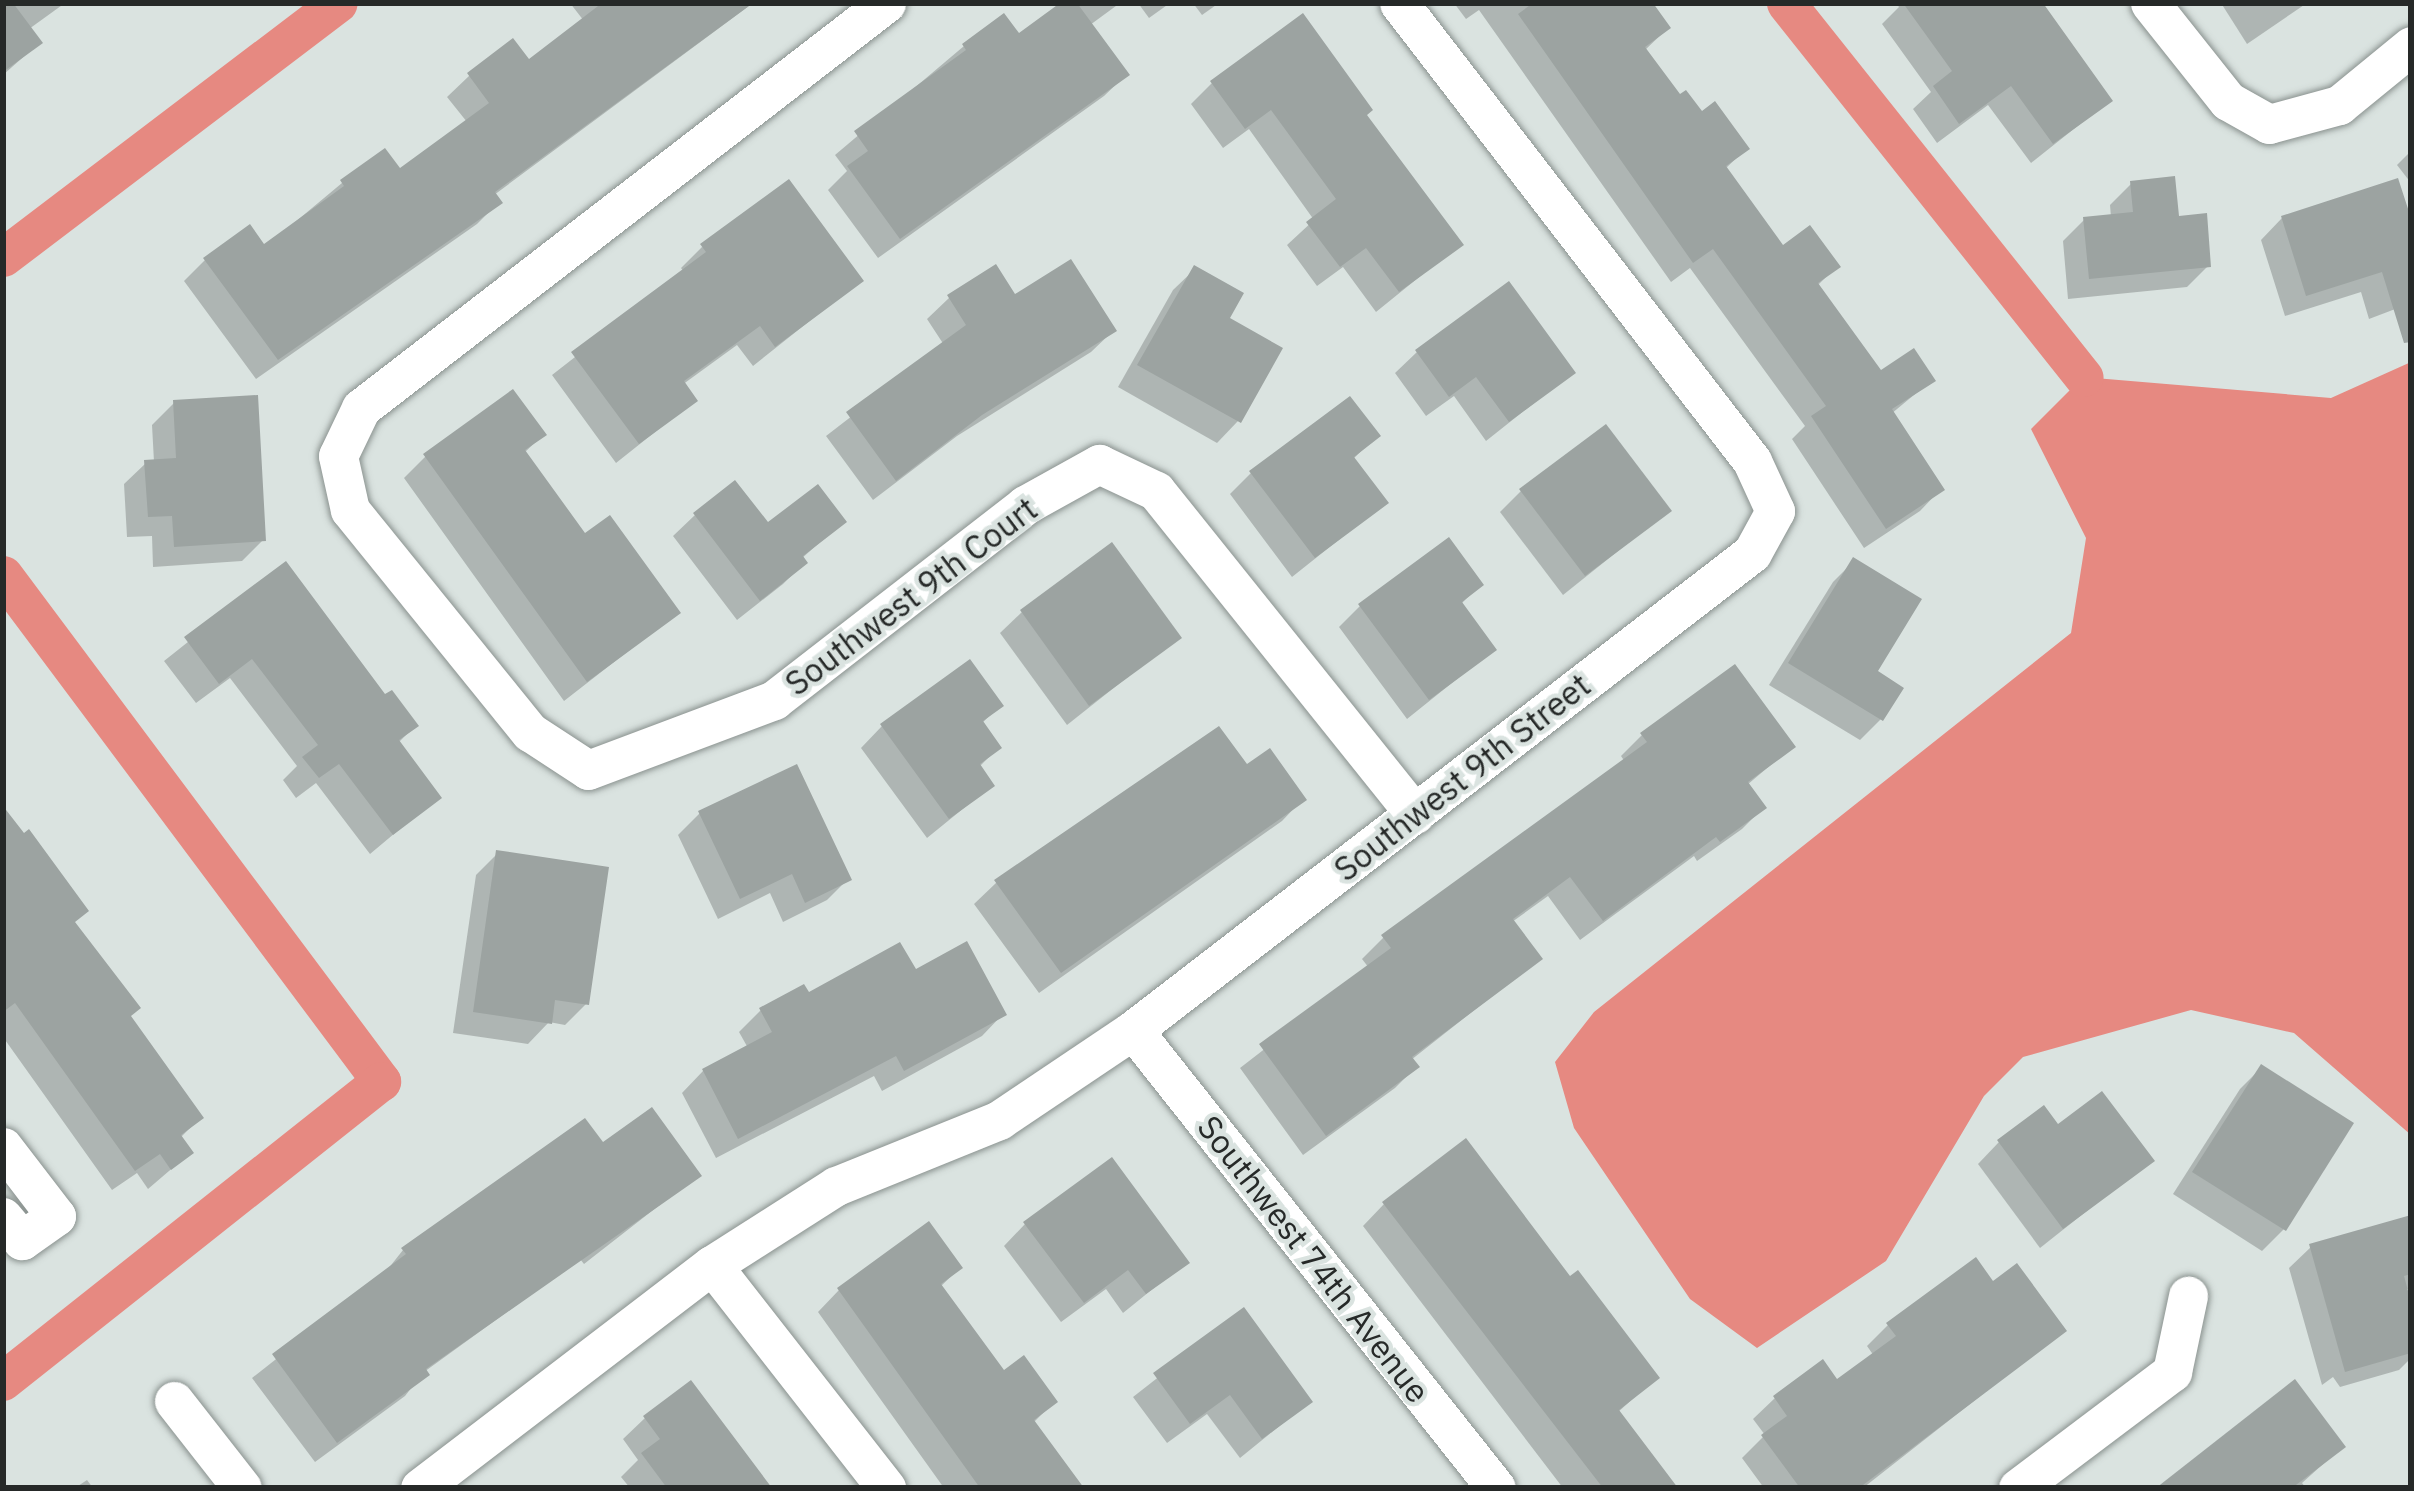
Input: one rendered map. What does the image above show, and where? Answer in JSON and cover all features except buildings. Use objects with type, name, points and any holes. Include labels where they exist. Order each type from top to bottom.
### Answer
[{"type":"street","name":"Southwest 9th Court","points":[[886,3],[361,408],[338,456],[350,510],[530,732],[588,770],[774,700],[1025,505],[1099,464],[1156,491],[1415,814]]},
{"type":"street","name":"Southwest 9th Street","points":[[712,1265],[836,1186],[999,1120],[1133,1030],[1753,553],[1775,511],[1753,461],[1399,3]]},
{"type":"street","points":[[2150,3],[2228,101],[2269,124],[2339,105],[2411,46]]},
{"type":"street","name":"Southwest 74th Avenue","points":[[1133,1030],[1496,1488]]},
{"type":"street","points":[[3,1148],[56,1216],[13,1229]]},
{"type":"street","points":[[419,1488],[712,1265],[886,1488]]},
{"type":"street","points":[[2018,1488],[2172,1372],[2188,1296]]},
{"type":"street","points":[[174,1401],[242,1488]]},
{"type":"shaded area","points":[[2411,362],[2411,1135],[2294,1033],[2191,1010],[2023,1057],[1984,1096],[1886,1261],[1757,1348],[1690,1299],[1574,1128],[1555,1062],[1594,1012],[2071,633],[2086,538],[2031,429],[2083,377],[2331,398]]},
{"type":"waterway","points":[[3,257],[338,3]]},
{"type":"waterway","points":[[1786,3],[2083,377]]},
{"type":"waterway","points":[[3,575],[381,1081],[3,1381]]}]
